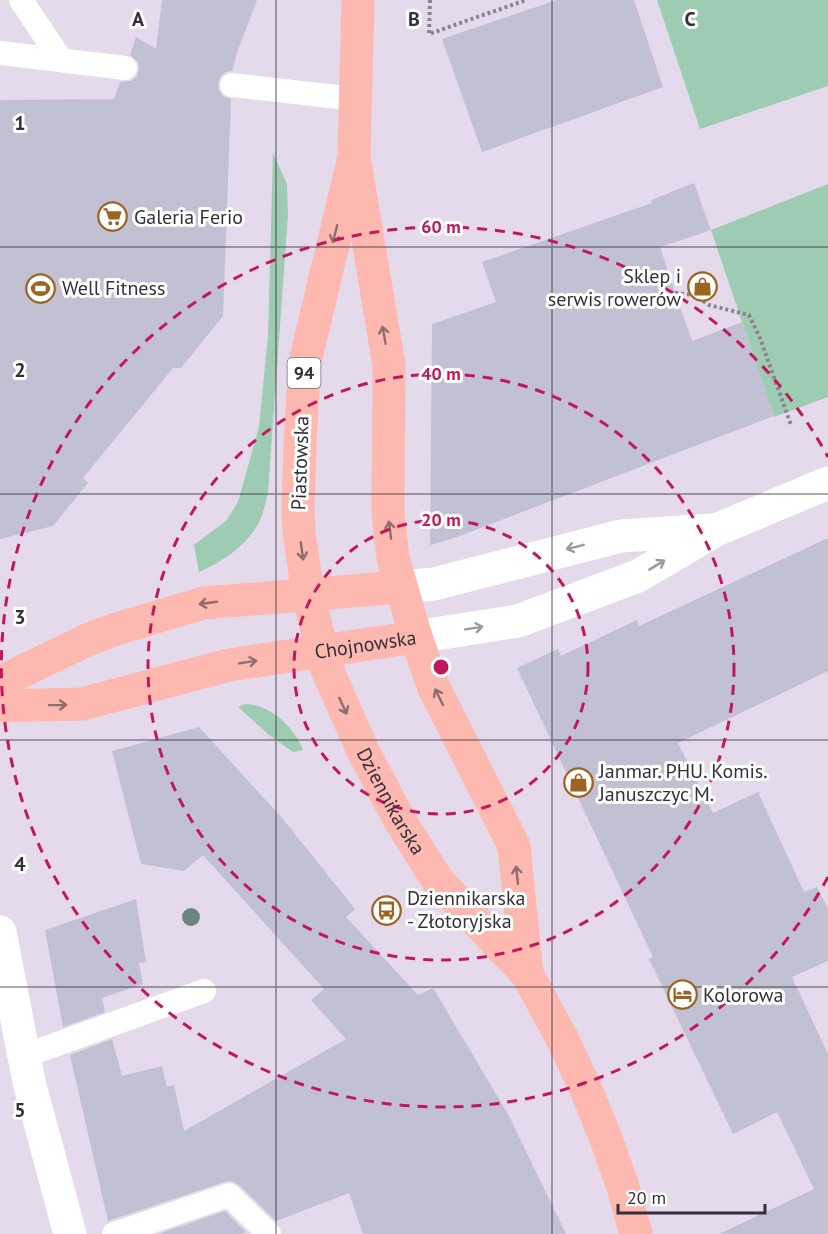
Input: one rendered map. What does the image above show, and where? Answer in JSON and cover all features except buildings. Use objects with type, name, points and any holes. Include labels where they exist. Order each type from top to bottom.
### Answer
[{"type":"main road","name":"Piastowska","points":[[358,0],[354,157],[389,365],[388,513],[393,558],[401,587]]},
{"type":"main road","name":"Piastowska","points":[[308,594],[299,532],[298,505],[305,362],[354,157]]},
{"type":"main road","name":"Chojnowska","points":[[0,682],[87,640],[204,603],[401,587]]},
{"type":"main road","name":"Dziennikarska","points":[[401,587],[434,688],[514,846],[527,975]]},
{"type":"main road","name":"Dziennikarska","points":[[308,594],[326,667],[363,751],[399,819],[438,882],[527,975],[563,1040],[587,1092],[620,1178],[636,1234]]},
{"type":"main road","name":"Chojnowska","points":[[0,706],[82,704],[229,665],[416,637]]},
{"type":"street","name":"Chojnowska","points":[[416,637],[518,621],[638,576],[716,530],[828,483]]},
{"type":"street","name":"Chojnowska","points":[[401,587],[434,584],[621,536],[716,530]]},
{"type":"street","points":[[0,932],[24,1056],[46,1152],[70,1234]]},
{"type":"lane","points":[[21,0],[61,60]]},
{"type":"lane","points":[[0,53],[125,68]]},
{"type":"lane","points":[[232,85],[355,99]]},
{"type":"lane","points":[[24,1056],[204,991]]},
{"type":"lane","points":[[114,1234],[229,1195],[269,1234]]},
{"type":"path","points":[[430,0],[429,34],[526,0]]},
{"type":"path","points":[[675,292],[694,295],[709,305],[749,315],[760,338],[791,426]]},
{"type":"green space","points":[[657,0],[828,0],[828,86],[700,129]]},
{"type":"green space","points":[[273,153],[287,184],[288,215],[268,492],[260,520],[249,537],[226,557],[199,572],[194,545],[226,521],[238,502],[259,427],[268,336]]},
{"type":"green space","points":[[828,184],[828,397],[774,417],[711,230]]},
{"type":"green space","points":[[245,704],[263,708],[280,719],[294,734],[303,750],[293,752],[269,735],[238,707]]},
{"type":"place","name":"Galeria Ferio","points":[[113,217]]},
{"type":"place","name":"Sklep i serwis rowerów","points":[[702,287]]},
{"type":"place","name":"Well Fitness","points":[[41,288]]},
{"type":"place","name":"Janmar. PHU. Komis. Januszczyc M.","points":[[578,782]]},
{"type":"place","name":"Dziennikarska - Złotoryjska","points":[[386,910]]},
{"type":"place","name":"Kolorowa","points":[[682,995]]}]
